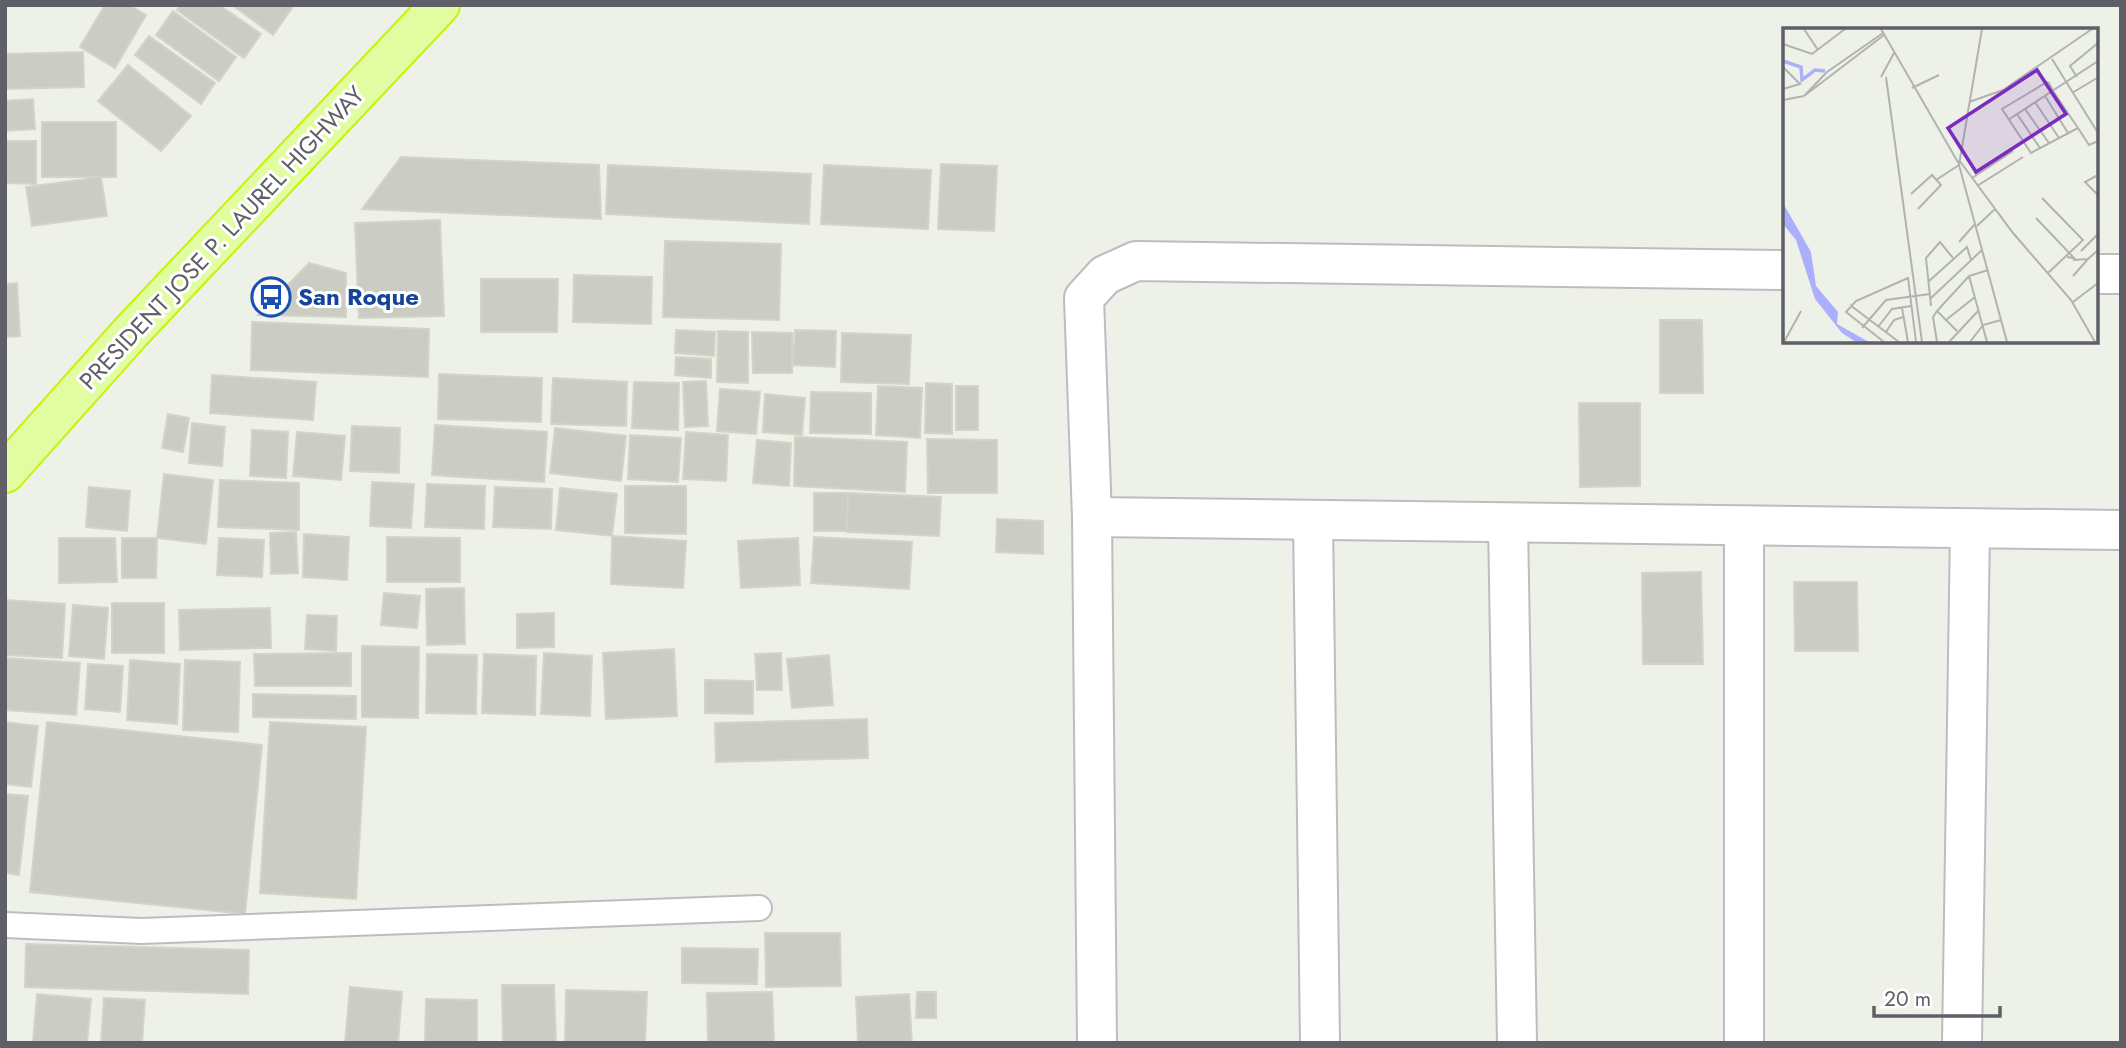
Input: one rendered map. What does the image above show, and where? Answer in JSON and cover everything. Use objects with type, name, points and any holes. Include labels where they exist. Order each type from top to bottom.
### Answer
[{"type":"highway","name":"PRESIDENT JOSE P. LAUREL HIGHWAY","points":[[5,472],[131,332],[440,5]]},
{"type":"street","points":[[1097,1043],[1092,517],[1084,298],[1105,275],[1136,261],[1783,270]]},
{"type":"street","points":[[2098,274],[2121,274]]},
{"type":"street","points":[[1092,517],[2121,530]]},
{"type":"street","points":[[1313,520],[1320,1043]]},
{"type":"street","points":[[1507,523],[1517,1043]]},
{"type":"street","points":[[1744,526],[1744,1043]]},
{"type":"street","points":[[1962,1043],[1970,530]]},
{"type":"lane","points":[[5,925],[142,931],[759,908]]},
{"type":"building","points":[[105,5],[129,5],[146,15],[115,68],[80,47]]},
{"type":"building","points":[[180,5],[219,5],[261,34],[244,58],[177,10]]},
{"type":"building","points":[[232,5],[294,5],[273,35]]},
{"type":"building","points":[[173,11],[236,57],[219,81],[156,35]]},
{"type":"building","points":[[149,36],[215,83],[201,104],[135,55]]},
{"type":"building","points":[[83,52],[84,87],[5,89],[5,54]]},
{"type":"building","points":[[128,65],[191,116],[161,151],[98,101]]},
{"type":"building","points":[[33,99],[35,129],[5,131],[5,101]]},
{"type":"building","points":[[42,122],[116,122],[116,177],[42,177]]},
{"type":"building","points":[[5,141],[36,141],[36,184],[5,183]]},
{"type":"building","points":[[401,157],[599,165],[601,219],[362,209]]},
{"type":"building","points":[[941,164],[997,166],[994,231],[938,229]]},
{"type":"building","points":[[608,165],[811,174],[809,224],[606,214]]},
{"type":"building","points":[[824,165],[931,170],[928,229],[821,224]]},
{"type":"building","points":[[101,177],[107,216],[32,226],[26,187]]},
{"type":"building","points":[[440,220],[444,316],[359,318],[355,223]]},
{"type":"building","points":[[665,241],[781,244],[779,320],[663,317]]},
{"type":"building","points":[[309,263],[346,273],[346,317],[258,315]]},
{"type":"building","points":[[574,275],[652,277],[651,324],[573,322]]},
{"type":"building","points":[[481,279],[558,279],[557,332],[481,332]]},
{"type":"building","points":[[17,283],[20,336],[5,337],[5,284]]},
{"type":"building","points":[[1660,320],[1702,320],[1703,393],[1660,393]]},
{"type":"building","points":[[252,322],[429,329],[428,377],[251,370]]},
{"type":"building","points":[[676,330],[715,332],[714,356],[675,353]]},
{"type":"building","points":[[795,330],[836,331],[835,367],[793,365]]},
{"type":"building","points":[[718,331],[748,332],[748,383],[717,382]]},
{"type":"building","points":[[752,332],[792,333],[792,373],[753,373]]},
{"type":"building","points":[[842,333],[911,335],[909,384],[841,382]]},
{"type":"building","points":[[676,357],[711,359],[711,378],[675,375]]},
{"type":"building","points":[[439,374],[542,378],[541,422],[438,419]]},
{"type":"building","points":[[212,375],[316,382],[313,420],[210,413]]},
{"type":"building","points":[[553,378],[627,382],[626,426],[551,424]]},
{"type":"building","points":[[706,381],[708,426],[685,427],[683,382]]},
{"type":"building","points":[[634,382],[679,383],[678,430],[632,428]]},
{"type":"building","points":[[926,383],[952,384],[952,434],[925,433]]},
{"type":"building","points":[[878,386],[922,388],[920,438],[876,435]]},
{"type":"building","points":[[956,386],[978,386],[978,430],[956,430]]},
{"type":"building","points":[[720,389],[760,392],[756,434],[717,431]]},
{"type":"building","points":[[811,392],[871,393],[871,434],[810,433]]},
{"type":"building","points":[[765,394],[805,398],[802,435],[763,432]]},
{"type":"building","points":[[1579,403],[1640,403],[1640,486],[1580,487]]},
{"type":"building","points":[[168,414],[189,418],[183,452],[162,448]]},
{"type":"building","points":[[192,423],[225,427],[222,466],[189,463]]},
{"type":"building","points":[[435,425],[547,432],[544,482],[432,475]]},
{"type":"building","points":[[352,426],[400,428],[399,473],[350,471]]},
{"type":"building","points":[[555,428],[626,436],[621,481],[550,473]]},
{"type":"building","points":[[252,430],[288,432],[286,478],[250,476]]},
{"type":"building","points":[[297,432],[345,436],[341,480],[293,476]]},
{"type":"building","points":[[686,432],[728,435],[726,481],[683,479]]},
{"type":"building","points":[[630,435],[681,438],[678,482],[628,479]]},
{"type":"building","points":[[795,437],[907,442],[905,492],[794,486]]},
{"type":"building","points":[[927,439],[997,440],[997,493],[928,493]]},
{"type":"building","points":[[757,440],[791,443],[789,486],[753,483]]},
{"type":"building","points":[[164,474],[213,480],[206,544],[157,538]]},
{"type":"building","points":[[220,480],[299,483],[299,530],[218,527]]},
{"type":"building","points":[[372,482],[414,484],[411,528],[370,526]]},
{"type":"building","points":[[427,484],[485,486],[484,529],[425,527]]},
{"type":"building","points":[[625,486],[686,486],[686,534],[625,533]]},
{"type":"building","points":[[89,487],[130,491],[127,531],[86,527]]},
{"type":"building","points":[[495,487],[552,489],[551,529],[493,527]]},
{"type":"building","points":[[560,488],[617,494],[612,536],[556,530]]},
{"type":"building","points":[[814,493],[848,493],[849,531],[814,531]]},
{"type":"building","points":[[848,493],[941,497],[939,536],[847,532]]},
{"type":"building","points":[[997,519],[1043,521],[1043,554],[996,552]]},
{"type":"building","points":[[296,532],[298,573],[271,574],[270,533]]},
{"type":"building","points":[[304,534],[349,537],[347,580],[303,577]]},
{"type":"building","points":[[612,536],[686,541],[683,588],[611,584]]},
{"type":"building","points":[[387,537],[460,538],[460,582],[387,582]]},
{"type":"building","points":[[814,537],[912,542],[909,589],[811,583]]},
{"type":"building","points":[[59,538],[115,538],[117,582],[59,583]]},
{"type":"building","points":[[122,538],[157,538],[156,578],[122,578]]},
{"type":"building","points":[[219,538],[264,540],[262,577],[217,575]]},
{"type":"building","points":[[798,538],[800,585],[741,588],[738,541]]},
{"type":"building","points":[[1701,572],[1703,664],[1643,664],[1642,573]]},
{"type":"building","points":[[1794,582],[1857,582],[1858,651],[1795,651]]},
{"type":"building","points":[[464,588],[465,644],[427,645],[426,589]]},
{"type":"building","points":[[384,593],[420,596],[417,628],[381,625]]},
{"type":"building","points":[[5,600],[65,604],[62,658],[5,655]]},
{"type":"building","points":[[112,603],[164,603],[164,653],[112,653]]},
{"type":"building","points":[[73,605],[108,608],[104,659],[69,656]]},
{"type":"building","points":[[270,608],[271,648],[180,650],[179,610]]},
{"type":"building","points":[[554,613],[554,647],[517,648],[517,614]]},
{"type":"building","points":[[307,615],[337,616],[336,651],[305,649]]},
{"type":"building","points":[[362,646],[419,647],[418,718],[362,717]]},
{"type":"building","points":[[674,649],[677,716],[606,719],[603,653]]},
{"type":"building","points":[[351,653],[351,686],[255,686],[254,654]]},
{"type":"building","points":[[544,653],[592,656],[590,716],[541,714]]},
{"type":"building","points":[[781,653],[782,690],[757,690],[755,654]]},
{"type":"building","points":[[427,654],[477,655],[476,714],[426,713]]},
{"type":"building","points":[[484,654],[536,656],[535,715],[482,713]]},
{"type":"building","points":[[829,655],[833,705],[792,708],[787,659]]},
{"type":"building","points":[[5,658],[80,663],[76,715],[5,710]]},
{"type":"building","points":[[130,660],[180,664],[177,724],[127,720]]},
{"type":"building","points":[[185,660],[240,662],[238,732],[183,730]]},
{"type":"building","points":[[88,664],[123,666],[120,712],[85,709]]},
{"type":"building","points":[[705,680],[753,681],[753,714],[705,713]]},
{"type":"building","points":[[253,694],[356,696],[356,719],[253,717]]},
{"type":"building","points":[[867,719],[868,758],[716,762],[715,723]]},
{"type":"building","points":[[5,722],[38,726],[31,787],[5,784]]},
{"type":"building","points":[[47,722],[262,745],[245,914],[30,892]]},
{"type":"building","points":[[270,722],[366,727],[356,899],[260,893]]},
{"type":"building","points":[[5,794],[28,796],[19,875],[5,873]]},
{"type":"building","points":[[765,933],[840,933],[841,986],[766,987]]},
{"type":"building","points":[[26,944],[249,950],[248,994],[25,987]]},
{"type":"building","points":[[682,948],[758,949],[757,984],[682,983]]},
{"type":"building","points":[[502,985],[554,985],[556,1043],[503,1043]]},
{"type":"building","points":[[350,987],[402,992],[398,1043],[345,1043]]},
{"type":"building","points":[[566,990],[647,992],[645,1043],[565,1043]]},
{"type":"building","points":[[772,992],[774,1043],[708,1043],[707,993]]},
{"type":"building","points":[[917,992],[936,992],[936,1018],[916,1018]]},
{"type":"building","points":[[37,994],[91,999],[87,1043],[33,1043]]},
{"type":"building","points":[[909,994],[912,1043],[858,1043],[856,997]]},
{"type":"building","points":[[104,998],[145,1000],[142,1043],[101,1043]]},
{"type":"building","points":[[426,999],[477,1000],[477,1043],[425,1043]]},
{"type":"place","name":"San Roque","points":[[271,297]]}]
